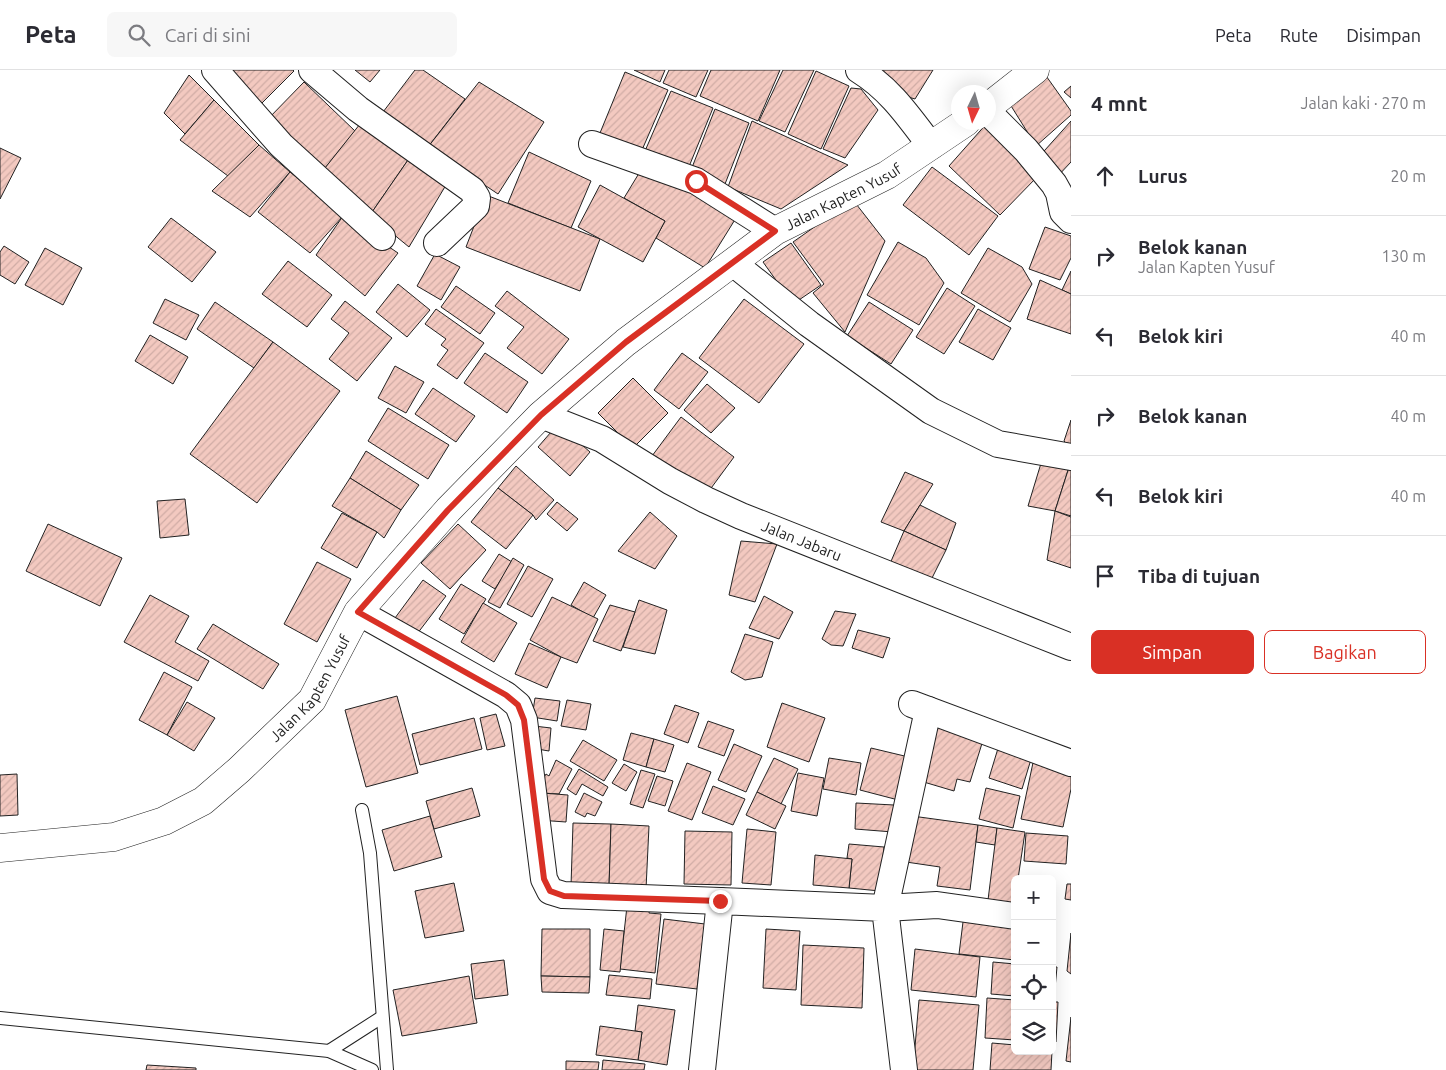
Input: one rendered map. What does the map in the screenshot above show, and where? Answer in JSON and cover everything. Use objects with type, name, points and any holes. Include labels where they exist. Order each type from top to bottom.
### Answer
[{"type":"main road","points":[[996,101],[1035,70]]},
{"type":"main road","name":"Jalan Kapten Yusuf","points":[[0,848],[114,837],[164,822],[204,801],[312,700],[358,612],[448,510],[541,415],[626,342],[775,231],[887,175],[954,130]]},
{"type":"street","points":[[215,70],[281,145],[382,237]]},
{"type":"street","points":[[312,70],[358,109],[472,190],[477,198],[476,206],[437,243]]},
{"type":"street","points":[[859,70],[877,81],[890,94],[931,146]]},
{"type":"street","points":[[996,120],[1026,150],[1054,184],[1059,193],[1063,212],[1071,220]]},
{"type":"street","points":[[592,144],[696,181],[775,231]]},
{"type":"street","points":[[732,263],[809,324],[931,411],[998,444],[1071,458]]},
{"type":"street","name":"Jalan Jabaru","points":[[541,415],[602,440],[706,500],[741,516],[1071,647]]},
{"type":"street","points":[[358,612],[506,695],[518,705],[524,720],[544,879],[550,891],[564,896],[885,908],[937,905],[1011,915]]},
{"type":"street","points":[[904,1070],[885,908],[919,707],[1071,763]]},
{"type":"street","points":[[702,1070],[720,901]]},
{"type":"lane","points":[[362,810],[370,853],[387,1070]]},
{"type":"lane","points":[[329,1051],[382,1016]]},
{"type":"lane","points":[[0,1018],[329,1051],[372,1070]]},
{"type":"building","points":[[219,70],[293,70],[294,71],[255,110]]},
{"type":"building","points":[[355,70],[380,70],[370,82]]},
{"type":"building","points":[[415,70],[423,70],[465,99],[428,147],[380,116]]},
{"type":"building","points":[[634,70],[665,70],[660,82]]},
{"type":"building","points":[[669,70],[708,70],[696,97],[663,83]]},
{"type":"building","points":[[711,70],[780,70],[758,121],[700,96]]},
{"type":"building","points":[[783,70],[814,70],[785,132],[759,121]]},
{"type":"building","points":[[868,70],[933,70],[915,99],[892,92]]},
{"type":"building","points":[[816,71],[849,86],[821,149],[788,134]]},
{"type":"building","points":[[625,72],[668,90],[642,150],[600,133]]},
{"type":"building","points":[[1044,73],[1071,111],[1071,115],[1036,146],[1008,101]]},
{"type":"building","points":[[189,75],[214,100],[185,134],[164,113]]},
{"type":"building","points":[[304,82],[355,131],[321,173],[266,121]]},
{"type":"building","points":[[479,82],[544,122],[498,194],[428,147]]},
{"type":"building","points":[[1071,86],[1071,98],[1064,92]]},
{"type":"building","points":[[851,88],[861,89],[878,110],[845,158],[823,149]]},
{"type":"building","points":[[671,91],[713,108],[688,169],[645,151]]},
{"type":"building","points":[[214,100],[259,145],[228,176],[180,140]]},
{"type":"building","points":[[715,109],[749,123],[725,184],[691,170]]},
{"type":"building","points":[[752,121],[848,165],[781,209],[728,187]]},
{"type":"building","points":[[1071,121],[1071,162],[1056,178],[1036,160]]},
{"type":"building","points":[[360,124],[408,160],[370,215],[321,173]]},
{"type":"building","points":[[981,130],[995,130],[1037,177],[1000,215],[949,166]]},
{"type":"building","points":[[259,145],[290,172],[250,217],[212,191]]},
{"type":"building","points":[[0,148],[21,158],[0,199]]},
{"type":"building","points":[[529,152],[591,181],[571,228],[508,203]]},
{"type":"building","points":[[408,160],[446,185],[409,247],[370,215]]},
{"type":"building","points":[[644,165],[736,218],[705,268],[656,238],[665,221],[624,198]]},
{"type":"building","points":[[932,167],[998,216],[969,255],[903,205]]},
{"type":"building","points":[[290,172],[343,216],[310,253],[258,212]]},
{"type":"building","points":[[600,185],[665,221],[643,262],[578,227]]},
{"type":"building","points":[[486,195],[600,239],[580,291],[466,247]]},
{"type":"building","points":[[853,200],[885,241],[845,332],[813,293],[824,284],[793,242]]},
{"type":"building","points":[[343,216],[398,253],[365,296],[316,255]]},
{"type":"building","points":[[171,218],[216,252],[192,282],[148,247]]},
{"type":"building","points":[[1045,227],[1071,236],[1071,258],[1060,280],[1029,269]]},
{"type":"building","points":[[898,242],[926,258],[944,283],[919,325],[867,295]]},
{"type":"building","points":[[791,243],[821,285],[793,304],[763,262]]},
{"type":"building","points":[[4,246],[29,262],[15,284],[0,275],[0,252]]},
{"type":"building","points":[[45,248],[82,268],[63,305],[25,285]]},
{"type":"building","points":[[988,248],[1022,267],[1032,284],[1010,322],[961,293]]},
{"type":"building","points":[[435,254],[460,267],[441,300],[417,286]]},
{"type":"building","points":[[288,261],[332,295],[307,327],[262,294]]},
{"type":"building","points":[[1071,271],[1071,294],[1062,290]]},
{"type":"building","points":[[1040,280],[1071,294],[1071,334],[1027,319]]},
{"type":"building","points":[[398,284],[430,310],[407,337],[376,312]]},
{"type":"building","points":[[456,286],[495,313],[480,334],[441,307]]},
{"type":"building","points":[[947,288],[975,306],[944,354],[916,337]]},
{"type":"building","points":[[507,291],[569,339],[542,374],[507,348],[524,327],[495,306]]},
{"type":"building","points":[[165,299],[199,315],[186,340],[153,323]]},
{"type":"building","points":[[744,299],[804,344],[759,403],[699,358]]},
{"type":"building","points":[[345,301],[392,338],[357,381],[329,359],[349,333],[331,319]]},
{"type":"building","points":[[215,302],[273,342],[254,368],[197,329]]},
{"type":"building","points":[[869,302],[913,330],[891,364],[847,336]]},
{"type":"building","points":[[436,309],[484,343],[457,379],[437,365],[448,350],[441,345],[446,339],[425,324]]},
{"type":"building","points":[[978,309],[1011,328],[993,360],[959,342]]},
{"type":"building","points":[[150,335],[188,357],[173,384],[135,361]]},
{"type":"building","points":[[273,342],[340,391],[257,503],[190,454]]},
{"type":"building","points":[[485,353],[528,382],[507,413],[464,383]]},
{"type":"building","points":[[682,353],[708,372],[679,409],[654,390]]},
{"type":"building","points":[[395,366],[424,382],[406,413],[378,398]]},
{"type":"building","points":[[633,378],[668,413],[633,448],[598,413]]},
{"type":"building","points":[[707,384],[735,408],[711,433],[684,410]]},
{"type":"building","points":[[433,388],[475,416],[456,442],[415,414]]},
{"type":"building","points":[[388,408],[449,445],[428,479],[368,441]]},
{"type":"building","points":[[681,417],[734,457],[706,495],[652,456]]},
{"type":"building","points":[[1071,420],[1071,448],[1064,441]]},
{"type":"building","points":[[558,424],[590,452],[570,476],[538,447]]},
{"type":"building","points":[[366,451],[419,485],[401,510],[350,478]]},
{"type":"building","points":[[1042,460],[1071,461],[1055,511],[1028,506]]},
{"type":"building","points":[[1071,461],[1071,516],[1055,511]]},
{"type":"building","points":[[516,466],[554,500],[536,520],[533,515],[498,488]]},
{"type":"building","points":[[905,472],[933,484],[904,531],[881,522]]},
{"type":"building","points":[[350,478],[401,510],[384,538],[332,506]]},
{"type":"building","points":[[498,488],[533,515],[506,549],[471,522]]},
{"type":"building","points":[[185,499],[189,535],[160,538],[157,501]]},
{"type":"building","points":[[557,502],[578,519],[567,531],[547,514]]},
{"type":"building","points":[[920,505],[956,523],[946,550],[904,531]]},
{"type":"building","points":[[1055,511],[1071,517],[1071,568],[1047,560]]},
{"type":"building","points":[[650,512],[677,536],[655,569],[618,551]]},
{"type":"building","points":[[342,513],[377,532],[357,568],[321,548]]},
{"type":"building","points":[[48,524],[122,558],[100,606],[26,571]]},
{"type":"building","points":[[458,524],[486,550],[450,589],[421,563]]},
{"type":"building","points":[[904,531],[946,550],[930,582],[889,566]]},
{"type":"building","points":[[741,541],[777,544],[755,602],[729,595]]},
{"type":"building","points":[[499,554],[512,562],[495,589],[482,581]]},
{"type":"building","points":[[513,558],[524,565],[500,608],[488,602]]},
{"type":"building","points":[[317,562],[351,579],[317,642],[284,624]]},
{"type":"building","points":[[528,566],[553,579],[532,617],[507,604]]},
{"type":"building","points":[[423,580],[446,596],[417,634],[395,618]]},
{"type":"building","points":[[584,582],[606,595],[593,618],[571,605]]},
{"type":"building","points":[[461,584],[486,599],[464,634],[439,619]]},
{"type":"building","points":[[150,595],[189,616],[175,642],[209,661],[198,681],[124,642]]},
{"type":"building","points":[[764,596],[793,612],[779,639],[749,628]]},
{"type":"building","points":[[552,597],[598,619],[577,663],[561,657],[530,640]]},
{"type":"building","points":[[639,600],[667,610],[655,654],[623,647]]},
{"type":"building","points":[[483,603],[517,623],[494,662],[461,642]]},
{"type":"building","points":[[610,605],[635,612],[621,651],[593,641]]},
{"type":"building","points":[[835,611],[856,614],[843,646],[831,645],[822,639]]},
{"type":"building","points":[[213,624],[279,664],[263,689],[197,649]]},
{"type":"building","points":[[858,630],[890,638],[883,658],[852,648]]},
{"type":"building","points":[[745,634],[773,642],[762,677],[745,680],[731,672]]},
{"type":"building","points":[[529,643],[561,657],[547,688],[515,674]]},
{"type":"building","points":[[164,672],[192,687],[167,735],[139,720]]},
{"type":"building","points":[[397,696],[418,773],[366,787],[345,710]]},
{"type":"building","points":[[535,698],[560,701],[557,721],[532,717]]},
{"type":"building","points":[[567,700],[591,704],[586,730],[561,726]]},
{"type":"building","points":[[187,702],[215,718],[194,751],[167,735]]},
{"type":"building","points":[[782,703],[825,718],[809,762],[767,747]]},
{"type":"building","points":[[675,705],[699,713],[688,743],[664,734]]},
{"type":"building","points":[[496,714],[505,746],[487,750],[480,718]]},
{"type":"building","points":[[474,718],[482,749],[420,765],[412,734]]},
{"type":"building","points":[[708,721],[734,730],[724,756],[698,747]]},
{"type":"building","points":[[935,722],[984,737],[970,782],[957,779],[954,791],[917,780]]},
{"type":"building","points":[[534,726],[551,728],[549,751],[531,748]]},
{"type":"building","points":[[631,733],[654,739],[646,767],[623,760]]},
{"type":"building","points":[[654,739],[674,745],[665,772],[646,767]]},
{"type":"building","points":[[583,740],[617,760],[604,781],[570,761]]},
{"type":"building","points":[[734,744],[762,756],[746,792],[718,780]]},
{"type":"building","points":[[999,745],[1032,756],[1022,789],[989,778]]},
{"type":"building","points":[[871,748],[917,759],[906,802],[860,790]]},
{"type":"building","points":[[774,758],[798,769],[781,804],[757,792]]},
{"type":"building","points":[[829,758],[861,763],[856,795],[823,789]]},
{"type":"building","points":[[1034,758],[1071,766],[1071,789],[1063,827],[1021,819]]},
{"type":"building","points":[[556,760],[572,769],[559,794],[542,793],[539,786],[546,774],[549,776]]},
{"type":"building","points":[[687,763],[711,772],[692,820],[668,811]]},
{"type":"building","points":[[624,764],[637,772],[626,791],[612,783]]},
{"type":"building","points":[[579,769],[608,787],[603,796],[582,784],[576,795],[567,789]]},
{"type":"building","points":[[641,770],[655,774],[643,808],[630,804]]},
{"type":"building","points":[[798,773],[824,778],[817,816],[791,811]]},
{"type":"building","points":[[17,774],[18,815],[0,816],[0,775]]},
{"type":"building","points":[[657,776],[673,781],[665,806],[648,801]]},
{"type":"building","points":[[713,786],[745,799],[733,825],[702,813]]},
{"type":"building","points":[[472,788],[480,816],[434,829],[426,801]]},
{"type":"building","points":[[986,788],[1020,796],[1013,828],[979,819]]},
{"type":"building","points":[[757,792],[786,806],[775,829],[746,815]]},
{"type":"building","points":[[542,793],[568,795],[566,822],[538,820]]},
{"type":"building","points":[[584,793],[602,802],[595,816],[587,813],[585,817],[575,812]]},
{"type":"building","points":[[856,803],[894,805],[893,832],[855,829]]},
{"type":"building","points":[[430,816],[442,857],[394,871],[382,830]]},
{"type":"building","points":[[912,816],[978,825],[970,890],[937,886],[940,867],[906,862]]},
{"type":"building","points":[[573,823],[611,824],[609,887],[571,886]]},
{"type":"building","points":[[611,824],[649,826],[646,889],[609,887]]},
{"type":"building","points":[[978,825],[997,828],[995,845],[976,842]]},
{"type":"building","points":[[997,828],[1025,832],[1019,875],[1011,875],[1011,907],[987,908]]},
{"type":"building","points":[[747,829],[776,832],[771,885],[742,883]]},
{"type":"building","points":[[685,831],[732,832],[731,885],[684,884]]},
{"type":"building","points":[[1026,833],[1068,836],[1066,864],[1024,861]]},
{"type":"building","points":[[849,844],[884,847],[880,891],[849,888],[852,859],[847,858]]},
{"type":"building","points":[[815,855],[852,859],[849,888],[813,885]]},
{"type":"building","points":[[454,883],[464,931],[425,938],[415,891]]},
{"type":"building","points":[[1067,884],[1071,884],[1071,900],[1065,899]]},
{"type":"building","points":[[627,906],[650,908],[649,913],[661,914],[655,973],[620,969]]},
{"type":"building","points":[[964,914],[1011,919],[1011,960],[959,954]]},
{"type":"building","points":[[664,919],[705,924],[697,989],[656,984]]},
{"type":"building","points":[[542,929],[590,929],[590,977],[541,976]]},
{"type":"building","points":[[604,929],[624,931],[620,972],[600,970]]},
{"type":"building","points":[[766,929],[800,931],[796,990],[763,988]]},
{"type":"building","points":[[1071,933],[1071,974],[1067,971]]},
{"type":"building","points":[[803,945],[864,948],[862,1008],[801,1005]]},
{"type":"building","points":[[915,949],[980,957],[976,997],[911,990]]},
{"type":"building","points":[[504,960],[508,995],[475,999],[471,964]]},
{"type":"building","points":[[993,962],[1011,964],[1011,996],[991,994]]},
{"type":"building","points":[[609,975],[652,979],[650,999],[606,995]]},
{"type":"building","points":[[469,976],[477,1023],[402,1036],[393,990]]},
{"type":"building","points":[[541,976],[590,977],[589,993],[542,992]]},
{"type":"building","points":[[987,998],[1011,1000],[1011,1040],[985,1038]]},
{"type":"building","points":[[919,1000],[979,1005],[973,1070],[913,1070]]},
{"type":"building","points":[[1056,1002],[1058,1002],[1056,1042]]},
{"type":"building","points":[[638,1005],[675,1010],[667,1065],[638,1060],[642,1032],[635,1031]]},
{"type":"building","points":[[1071,1017],[1071,1062],[1066,1061]]},
{"type":"building","points":[[600,1026],[642,1032],[638,1060],[596,1055]]},
{"type":"building","points":[[992,1043],[1011,1045],[1011,1055],[1052,1055],[1051,1070],[990,1070]]},
{"type":"building","points":[[603,1060],[645,1064],[644,1070],[602,1070]]},
{"type":"building","points":[[566,1061],[599,1062],[598,1070],[566,1070]]},
{"type":"building","points":[[147,1065],[196,1068],[196,1070],[146,1070]]},
{"type":"route","points":[[696,181],[775,231],[626,342],[541,415],[448,510],[358,612],[506,695],[518,705],[524,720],[544,879],[550,891],[564,896],[720,901]]}]
